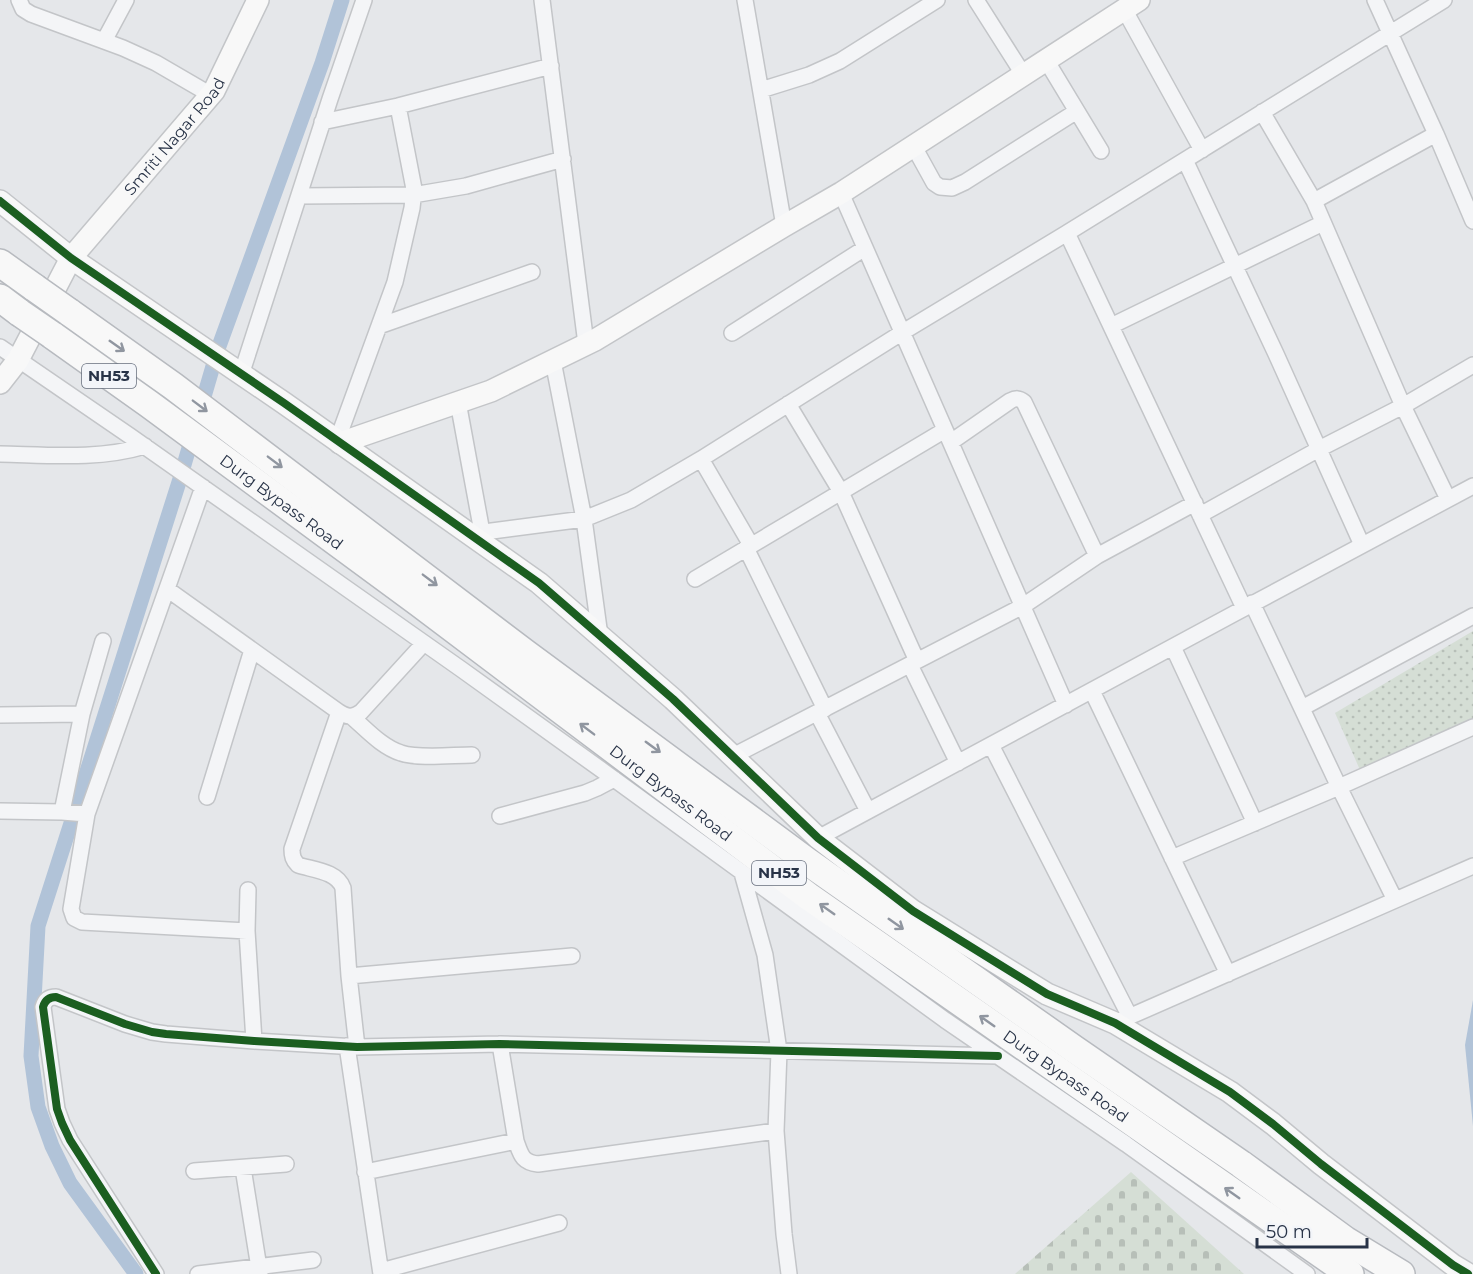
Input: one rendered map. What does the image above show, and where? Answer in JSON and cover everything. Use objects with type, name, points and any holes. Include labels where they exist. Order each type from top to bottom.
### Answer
[{"type":"highway","name":"Durg Bypass Road","points":[[0,263],[173,386],[525,653],[808,862],[1241,1164],[1345,1240],[1401,1274]]},
{"type":"highway","name":"Durg Bypass Road","points":[[10,305],[429,610],[808,896],[1350,1274]]},
{"type":"street","points":[[19,0],[23,9],[31,14],[156,63],[211,95]]},
{"type":"street","points":[[104,41],[126,0]]},
{"type":"street","name":"Smriti Nagar Road","points":[[0,383],[18,360],[71,258],[214,91],[258,0]]},
{"type":"street","points":[[241,375],[363,0]]},
{"type":"street","points":[[542,0],[586,344]]},
{"type":"street","points":[[745,0],[784,226]]},
{"type":"street","points":[[761,90],[809,75],[840,61],[937,0]]},
{"type":"street","points":[[976,0],[1023,74]]},
{"type":"street","points":[[1375,0],[1473,221]]},
{"type":"street","points":[[476,533],[584,519],[631,500],[1444,0]]},
{"type":"street","points":[[338,442],[491,391],[586,344],[842,193],[1132,5],[1202,150]]},
{"type":"street","points":[[1046,60],[1101,151]]},
{"type":"street","points":[[322,122],[398,106],[551,66]]},
{"type":"street","points":[[338,442],[395,282],[412,208],[411,168],[398,106]]},
{"type":"street","points":[[914,145],[934,183],[940,187],[952,188],[1077,111]]},
{"type":"street","points":[[1262,112],[1314,201],[1403,406],[1448,500]]},
{"type":"street","points":[[1314,201],[1436,134]]},
{"type":"street","points":[[299,196],[413,195],[466,186],[563,159]]},
{"type":"street","points":[[1185,160],[1362,545]]},
{"type":"street","points":[[842,193],[1066,705]]},
{"type":"street","points":[[0,201],[71,258],[338,442],[476,533],[539,583],[673,699],[818,838],[922,917],[1047,994],[1122,1020],[1230,1092],[1453,1265],[1468,1274]]},
{"type":"street","points":[[1111,327],[1323,223]]},
{"type":"street","points":[[1067,233],[1197,509],[1302,708],[1395,900]]},
{"type":"street","points":[[732,333],[865,248]]},
{"type":"street","points":[[379,326],[532,273]]},
{"type":"street","points":[[0,347],[145,446],[424,643],[945,1020],[1126,1144],[1307,1274]]},
{"type":"street","points":[[553,361],[584,519],[600,636]]},
{"type":"street","points":[[733,756],[1023,606],[1097,556],[1319,449],[1403,406],[1473,365]]},
{"type":"street","points":[[695,579],[841,492],[1016,399],[1024,402],[1097,556]]},
{"type":"street","points":[[458,402],[476,533]]},
{"type":"street","points":[[788,404],[841,492],[958,763]]},
{"type":"street","points":[[0,454],[106,455],[145,446]]},
{"type":"street","points":[[701,459],[749,546],[821,711],[868,811]]},
{"type":"street","points":[[818,838],[1473,486]]},
{"type":"street","points":[[203,487],[87,814],[71,909],[72,915],[82,922],[247,931]]},
{"type":"street","points":[[167,589],[399,753],[410,756],[472,755]]},
{"type":"street","points":[[1302,708],[1473,616]]},
{"type":"street","points":[[62,812],[82,714],[103,641]]},
{"type":"street","points":[[345,715],[361,712],[424,643]]},
{"type":"street","points":[[1173,647],[1255,823]]},
{"type":"street","points":[[207,797],[252,650]]},
{"type":"street","points":[[1092,691],[1228,974]]},
{"type":"street","points":[[0,715],[82,714]]},
{"type":"street","points":[[345,715],[292,849],[292,856],[298,865],[335,877],[343,888],[352,1046],[365,1172],[381,1273],[559,1223]]},
{"type":"street","points":[[1172,858],[1473,727]]},
{"type":"street","points":[[991,745],[1122,1020]]},
{"type":"street","points":[[500,816],[585,793],[614,779]]},
{"type":"street","points":[[0,811],[87,814]]},
{"type":"street","points":[[1122,1020],[1473,866]]},
{"type":"street","points":[[742,873],[765,955],[779,1051],[776,1131],[789,1274]]},
{"type":"street","points":[[248,890],[247,931],[254,1041]]},
{"type":"street","points":[[349,976],[572,956]]},
{"type":"street","points":[[156,1274],[70,1140],[62,1123],[54,1089],[44,1007],[44,1003],[49,998],[56,997],[152,1032],[254,1041],[352,1046],[500,1044],[998,1056]]},
{"type":"street","points":[[500,1044],[516,1141],[520,1153],[530,1163],[538,1164],[776,1131]]},
{"type":"street","points":[[365,1172],[516,1141]]},
{"type":"street","points":[[194,1171],[286,1164]]},
{"type":"street","points":[[243,1168],[259,1270]]},
{"type":"street","points":[[198,1274],[259,1270],[313,1260]]},
{"type":"green space","points":[[1473,631],[1473,720],[1360,770],[1335,713]]},
{"type":"green space","points":[[1131,1172],[1244,1274],[1015,1274]]},
{"type":"water","points":[[1473,1000],[1473,1126],[1465,1045]]},
{"type":"waterway","points":[[75,809],[179,482],[218,349],[322,63],[342,0]]},
{"type":"waterway","points":[[72,820],[38,926],[31,1056],[38,1107],[52,1146],[70,1183],[136,1274]]},
{"type":"cycle path","points":[[0,201],[71,258],[284,403],[539,583],[673,699],[818,838],[913,911],[1047,994],[1115,1023],[1230,1092],[1453,1265],[1468,1274]]},
{"type":"cycle path","points":[[156,1274],[70,1140],[62,1123],[57,1109],[43,1007],[49,998],[56,997],[152,1032],[254,1041],[357,1047],[500,1044],[998,1056]]}]
